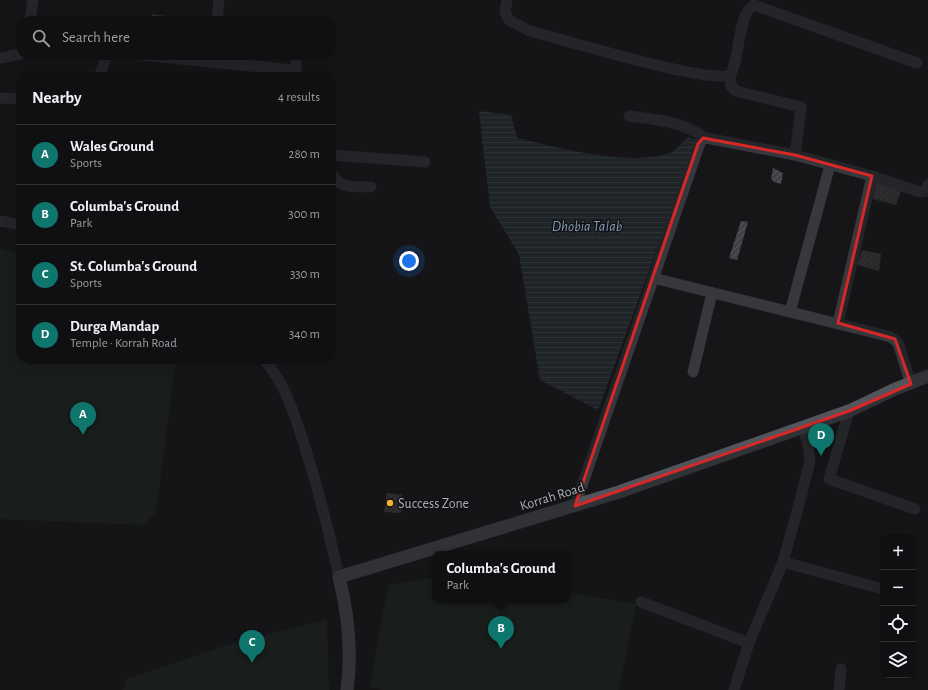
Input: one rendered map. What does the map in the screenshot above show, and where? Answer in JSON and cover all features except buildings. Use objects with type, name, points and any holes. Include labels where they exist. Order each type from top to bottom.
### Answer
[{"type":"main road","name":"Korrah Road","points":[[340,577],[619,492],[849,411],[878,396],[928,376]]},
{"type":"main road","points":[[340,577],[349,638],[349,673],[347,690]]},
{"type":"street","points":[[31,16],[33,0]]},
{"type":"street","points":[[218,16],[219,0]]},
{"type":"street","points":[[508,0],[505,12],[509,20],[530,31],[692,74],[722,76],[730,75]]},
{"type":"street","points":[[795,155],[801,107],[736,91],[731,86],[730,75],[742,28],[750,8],[754,5],[917,63]]},
{"type":"street","points":[[0,58],[16,55]]},
{"type":"street","points":[[101,72],[105,60]]},
{"type":"street","points":[[183,60],[281,72]]},
{"type":"street","points":[[296,60],[297,72]]},
{"type":"street","points":[[0,98],[16,98]]},
{"type":"street","points":[[629,116],[665,121],[691,128],[706,138],[795,155],[872,176],[920,192],[926,191],[928,185]]},
{"type":"street","points":[[575,506],[698,144],[701,140],[706,138]]},
{"type":"street","points":[[336,155],[425,162]]},
{"type":"street","points":[[790,312],[830,165]]},
{"type":"street","points":[[838,323],[872,176]]},
{"type":"street","points":[[336,181],[339,184],[371,187]]},
{"type":"street","points":[[0,221],[16,224]]},
{"type":"street","points":[[653,278],[838,323],[895,339],[898,343],[911,384]]},
{"type":"street","points":[[693,372],[712,293]]},
{"type":"street","points":[[268,364],[277,374],[289,399],[320,495],[340,577]]},
{"type":"street","points":[[849,411],[830,479],[915,509]]},
{"type":"street","points":[[734,690],[749,643],[783,562],[810,461],[808,444],[803,427]]},
{"type":"street","points":[[783,562],[880,588]]},
{"type":"street","points":[[641,602],[749,643]]},
{"type":"street","points":[[839,690],[841,669]]},
{"type":"highlighted area","points":[[703,138],[795,155],[872,176],[838,323],[895,339],[911,384],[849,411],[575,506],[698,144]]},
{"type":"shaded area","points":[[0,249],[16,253],[16,364],[175,364],[156,511],[145,525],[0,519]]},
{"type":"shaded area","points":[[432,578],[432,603],[570,603],[570,593],[636,604],[619,690],[381,690],[370,686],[388,585]]},
{"type":"shaded area","points":[[327,619],[329,690],[123,690],[127,679],[224,646]]},
{"type":"water","name":"Dhobia Talab","points":[[479,111],[511,115],[517,138],[573,151],[614,157],[653,157],[672,152],[688,137],[697,140],[598,410],[540,380],[519,254],[490,207]]},
{"type":"place","name":"Wales Ground","points":[[83,435]]},
{"type":"place","name":"Durga Mandap","points":[[821,456]]},
{"type":"place","name":"Success Zone","points":[[390,503]]},
{"type":"place","name":"Columba's Ground","points":[[501,649]]},
{"type":"place","name":"St. Columba's Ground","points":[[252,663]]}]
